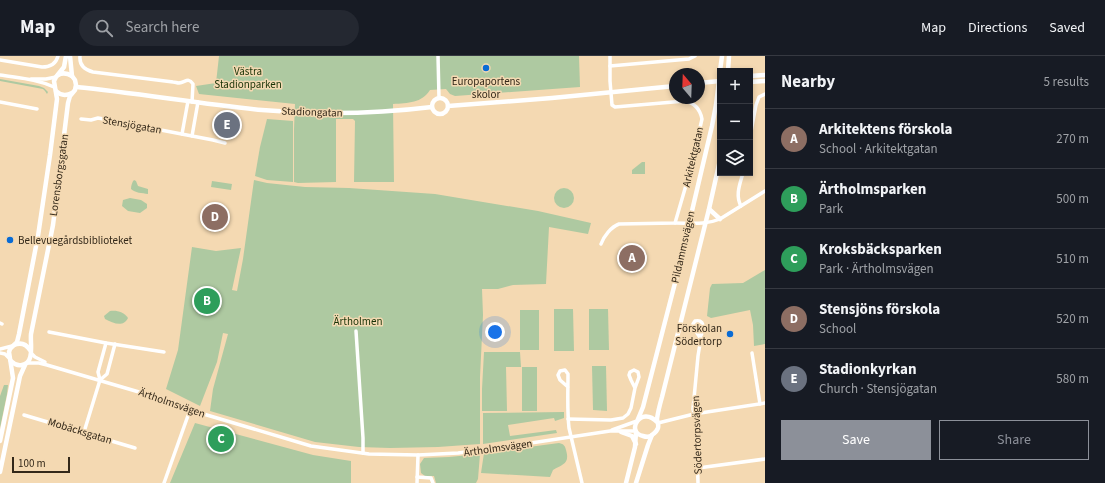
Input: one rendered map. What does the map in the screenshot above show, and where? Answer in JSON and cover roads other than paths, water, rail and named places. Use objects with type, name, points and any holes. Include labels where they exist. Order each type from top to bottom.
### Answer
[{"type":"main road","name":"Lorensborgsgatan","points":[[0,441],[13,378],[9,352],[17,342],[19,334],[38,236],[57,99],[54,81],[64,67],[66,56]]},
{"type":"main road","points":[[70,56],[72,76],[76,82],[76,87]]},
{"type":"main road","name":"Pildammsvägen","points":[[720,68],[722,56]]},
{"type":"main road","points":[[728,68],[729,56]]},
{"type":"main road","points":[[57,76],[64,73],[72,76]]},
{"type":"main road","points":[[753,76],[765,75]]},
{"type":"main road","points":[[705,83],[717,81]]},
{"type":"main road","points":[[753,82],[765,81]]},
{"type":"main road","name":"Lorensborgsgatan","points":[[0,472],[20,376],[30,359],[31,334],[59,182],[68,103],[76,87]]},
{"type":"main road","name":"Stadiongatan","points":[[76,87],[261,110],[321,113],[393,111],[432,107],[435,113],[443,114],[448,106],[669,87]]},
{"type":"main road","points":[[55,89],[64,96],[72,93]]},
{"type":"main road","points":[[432,107],[434,100],[439,98],[444,99],[448,106]]},
{"type":"main road","name":"Pildammsvägen","points":[[638,420],[643,407],[675,283],[717,100]]},
{"type":"main road","name":"Pildammsvägen","points":[[658,423],[662,397],[717,173]]},
{"type":"main road","points":[[709,209],[720,219]]},
{"type":"main road","points":[[13,346],[24,344],[29,348],[31,353]]},
{"type":"main road","points":[[10,360],[18,366],[26,364]]},
{"type":"main road","name":"Ärtholmsvägen","points":[[638,420],[648,416],[654,418],[658,423]]},
{"type":"main road","points":[[626,483],[636,445],[635,426],[638,420]]},
{"type":"main road","points":[[636,483],[652,435],[658,429],[658,423]]},
{"type":"main road","points":[[622,432],[632,436],[636,445]]},
{"type":"main road","name":"Ärtholmsvägen","points":[[636,432],[645,437],[652,435]]},
{"type":"street","points":[[0,60],[46,67],[54,63],[58,56]]},
{"type":"street","points":[[80,56],[81,65],[88,71],[179,83],[186,80],[189,81],[193,84],[192,136]]},
{"type":"street","points":[[438,56],[439,98]]},
{"type":"street","points":[[610,56],[611,92]]},
{"type":"street","points":[[610,66],[688,59],[695,56]]},
{"type":"street","points":[[0,75],[45,83],[55,89]]},
{"type":"street","points":[[25,79],[46,79],[57,76]]},
{"type":"street","name":"Arkitektgatan","points":[[611,92],[612,105],[615,107],[685,102],[694,104],[700,110],[702,119],[690,175],[675,223]]},
{"type":"street","points":[[753,121],[759,97],[765,94]]},
{"type":"street","points":[[0,102],[37,109]]},
{"type":"street","points":[[182,134],[193,102]]},
{"type":"street","name":"Stensjögatan","points":[[81,119],[91,120],[98,118],[225,143]]},
{"type":"street","points":[[741,206],[738,201],[738,195],[742,176]]},
{"type":"street","points":[[601,244],[604,236],[619,224],[714,222],[765,191]]},
{"type":"street","name":"Södertorpsvägen","points":[[698,483],[696,418],[693,409],[703,325],[700,321],[695,321],[692,324],[693,327],[701,339]]},
{"type":"street","points":[[50,332],[164,352]]},
{"type":"street","points":[[356,332],[363,438],[362,453]]},
{"type":"street","points":[[84,432],[100,380],[98,372],[106,343]]},
{"type":"street","points":[[100,380],[107,374],[115,344]]},
{"type":"street","points":[[0,349],[13,346]]},
{"type":"street","points":[[0,353],[4,354],[10,360]]},
{"type":"street","name":"Ärtholmsvägen","points":[[31,353],[38,359],[52,366]]},
{"type":"street","points":[[752,354],[760,404]]},
{"type":"street","name":"Ärtholmsvägen","points":[[26,364],[39,363],[52,366],[173,402],[190,410],[311,446],[362,453],[418,455],[472,452],[610,431],[638,420]]},
{"type":"street","points":[[568,387],[558,377],[560,371],[562,370],[567,372],[568,387],[568,419],[582,483]]},
{"type":"street","points":[[568,419],[611,420],[623,418],[628,414],[631,408],[635,388]]},
{"type":"street","name":"Ärtholmsvägen","points":[[658,423],[694,414],[765,403]]},
{"type":"street","points":[[164,483],[190,410]]},
{"type":"street","name":"Mobäcksgatan","points":[[24,415],[136,448]]},
{"type":"street","name":"Ärtholmsvägen","points":[[610,431],[636,432]]},
{"type":"street","points":[[417,483],[418,455]]},
{"type":"street","points":[[698,468],[765,459]]},
{"type":"street","points":[[417,477],[431,478],[433,479],[433,483]]},
{"type":"place","name":"Europaportens skolor","points":[[486,68]]},
{"type":"place","name":"Stadionkyrkan","points":[[227,125]]},
{"type":"place","name":"Stensjöns förskola","points":[[215,217]]},
{"type":"place","name":"Bellevuegårdsbiblioteket","points":[[10,240]]},
{"type":"place","name":"Arkitektens förskola","points":[[632,258]]},
{"type":"place","name":"Ärtholmsparken","points":[[207,301]]},
{"type":"place","name":"Förskolan Södertorp","points":[[730,334]]},
{"type":"place","name":"Kroksbäcksparken","points":[[221,439]]},
{"type":"park label","name":"Västra Stadionparken","points":[[248,77]]},
{"type":"park label","name":"Ärtholmen","points":[[358,321]]}]
